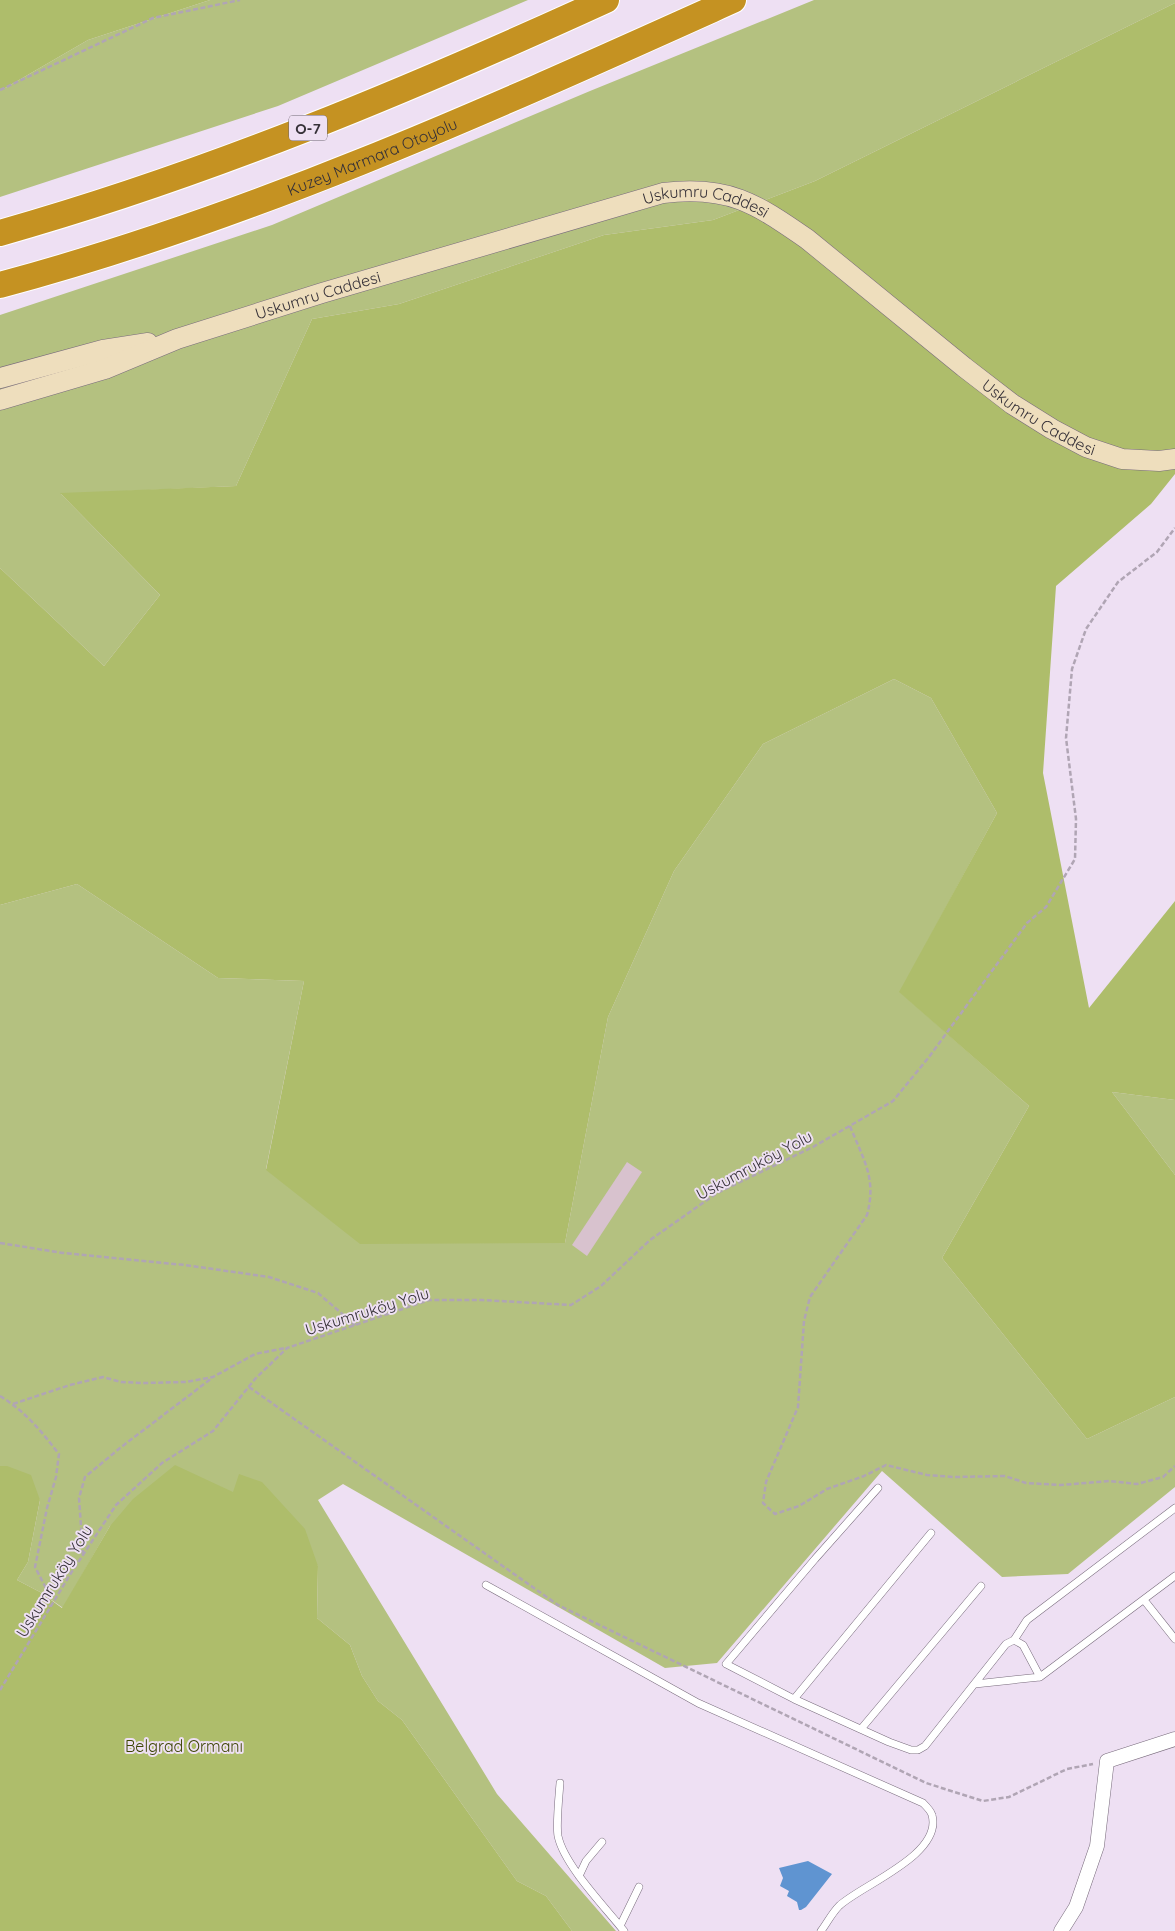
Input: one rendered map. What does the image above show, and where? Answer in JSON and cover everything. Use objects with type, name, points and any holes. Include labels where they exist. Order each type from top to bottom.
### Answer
[{"type":"highway","name":"O-7","points":[[0,232],[150,186],[343,115],[460,66],[606,0]]},
{"type":"highway","name":"Kuzey Marmara Otoyolu","points":[[0,285],[158,237],[341,170],[527,93],[733,0]]},
{"type":"main road","name":"Uskumru Caddesi","points":[[0,400],[105,370],[177,339],[322,293],[662,193],[708,190],[731,196],[756,206],[800,235],[1012,404],[1052,428],[1086,447],[1122,459],[1160,462],[1175,459]]},
{"type":"main road","name":"Uskumru Caddesi","points":[[0,378],[103,350],[177,339]]},
{"type":"street","points":[[1062,1931],[1076,1907],[1097,1846],[1107,1761],[1175,1739]]},
{"type":"lane","points":[[878,1488],[726,1664],[794,1699],[911,1750],[918,1750],[925,1746],[1006,1644],[1014,1640],[1027,1620],[1175,1508]]},
{"type":"lane","points":[[794,1699],[931,1534]]},
{"type":"lane","points":[[975,1684],[1040,1677],[1175,1576]]},
{"type":"lane","points":[[486,1585],[698,1703],[923,1802],[932,1815],[932,1830],[918,1852],[893,1872],[870,1884],[840,1906],[820,1931]]},
{"type":"lane","points":[[861,1729],[981,1586]]},
{"type":"lane","points":[[1144,1600],[1175,1639]]},
{"type":"lane","points":[[1014,1640],[1023,1645],[1040,1677]]},
{"type":"lane","points":[[560,1782],[558,1836],[564,1853],[579,1876],[622,1929],[639,1887]]},
{"type":"lane","points":[[579,1876],[586,1861],[602,1842]]},
{"type":"path","points":[[0,90],[153,18],[240,0]]},
{"type":"path","name":"Uskumruköy Yolu","points":[[0,1690],[116,1505],[162,1463],[213,1431],[249,1387],[287,1348],[429,1300],[482,1300],[570,1305],[601,1286],[650,1240],[717,1193],[812,1147],[893,1101],[929,1057],[1027,923],[1046,907],[1075,859],[1076,820],[1066,738],[1072,669],[1086,629],[1118,582],[1157,552],[1175,528]]},
{"type":"path","points":[[850,1126],[870,1175],[872,1199],[867,1215],[810,1297],[804,1321],[798,1407],[766,1482],[763,1503],[775,1514],[800,1506],[827,1489],[864,1476],[886,1465],[927,1475],[954,1477],[1005,1476],[1026,1483],[1061,1484],[1109,1481],[1137,1484],[1163,1477],[1175,1466]]},
{"type":"path","points":[[0,1243],[63,1253],[185,1265],[269,1277],[318,1293],[355,1326]]},
{"type":"path","points":[[83,1555],[79,1498],[85,1477],[183,1398],[213,1377],[255,1354],[287,1348]]},
{"type":"path","points":[[13,1404],[70,1385],[103,1378],[121,1382],[143,1383],[186,1382],[213,1377]]},
{"type":"path","points":[[249,1387],[558,1605],[926,1783],[983,1800],[1009,1798],[1067,1769],[1107,1761]]},
{"type":"path","points":[[0,1396],[13,1404],[36,1424],[59,1454],[56,1477],[47,1508],[35,1567],[46,1588],[50,1608]]},
{"type":"green space","points":[[0,0],[210,0],[88,40],[0,91]]},
{"type":"green space","points":[[210,0],[528,0],[278,106],[0,197],[0,91],[88,40]]},
{"type":"green space","points":[[814,0],[1175,0],[1175,3],[815,181],[713,220],[604,235],[399,304],[312,319],[236,486],[61,494],[160,595],[104,666],[0,568],[0,315],[272,225],[590,91]]},
{"type":"green space","points":[[1175,3],[1175,474],[1151,504],[1056,586],[1043,773],[1089,1008],[1175,901],[1175,1100],[1112,1092],[1175,1175],[1175,1397],[1087,1439],[942,1258],[1029,1106],[899,992],[997,813],[931,698],[894,679],[763,744],[674,871],[608,1017],[565,1243],[360,1244],[266,1170],[304,981],[218,978],[77,884],[0,905],[0,568],[104,666],[160,595],[60,493],[236,486],[312,319],[399,304],[604,235],[713,220],[815,181]]},
{"type":"green space","points":[[894,679],[931,698],[997,813],[900,992],[1029,1106],[942,1258],[1087,1439],[1175,1397],[1175,1487],[1068,1574],[1002,1577],[882,1471],[717,1663],[665,1668],[343,1484],[318,1500],[497,1794],[616,1931],[572,1931],[546,1896],[517,1881],[402,1720],[378,1701],[362,1676],[350,1645],[317,1618],[318,1566],[234,1492],[110,1526],[63,1608],[40,1592],[17,1580],[28,1562],[40,1500],[0,1466],[0,905],[77,884],[218,978],[304,981],[266,1169],[565,1243],[608,1017],[674,871],[763,744]]},
{"type":"green space","points":[[1112,1092],[1175,1100],[1175,1175]]},
{"type":"green space","name":"Belgrad Ormanı","points":[[175,1465],[233,1492],[239,1474],[262,1482],[305,1529],[318,1566],[317,1618],[350,1645],[362,1676],[378,1701],[402,1720],[517,1881],[546,1896],[572,1931],[0,1931],[0,1466],[7,1466],[31,1475],[40,1500],[28,1562],[17,1580],[40,1592],[62,1608],[110,1526],[133,1499]]},
{"type":"water","points":[[808,1861],[832,1874],[806,1907],[799,1910],[797,1902],[787,1896],[789,1891],[780,1886],[783,1878],[779,1868]]},
{"type":"building","points":[[627,1162],[642,1172],[587,1256],[572,1245]]}]
